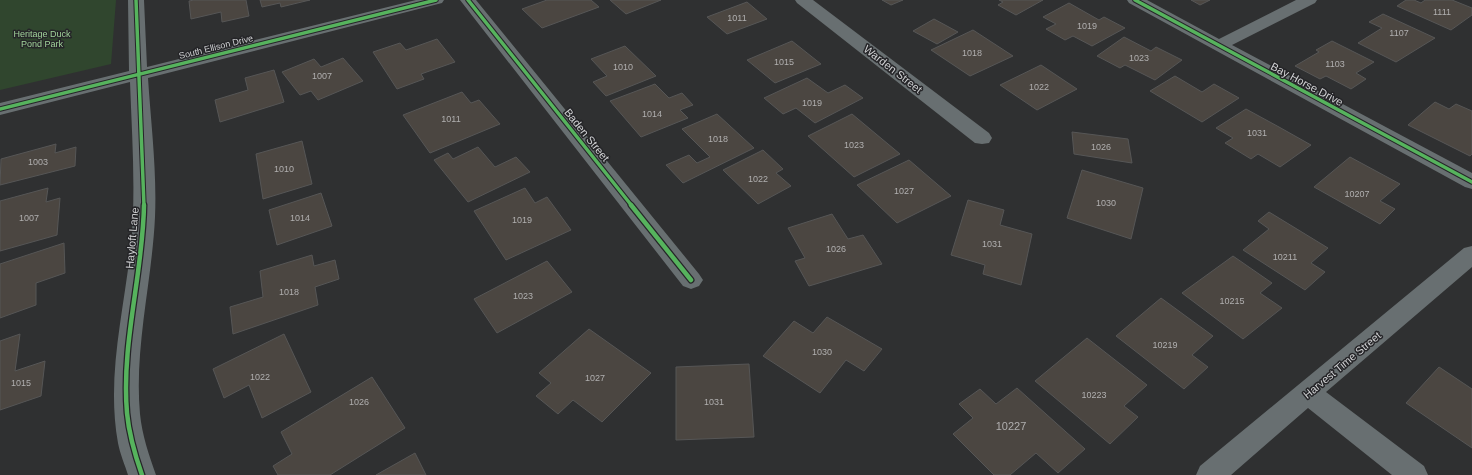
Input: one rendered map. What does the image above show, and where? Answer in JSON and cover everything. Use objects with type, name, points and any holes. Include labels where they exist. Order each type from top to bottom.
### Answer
[{"type":"street","name":"Hayloft Lane","points":[[136,0],[138,75],[143,147],[144,216],[126,384],[126,415],[130,435],[142,475]]},
{"type":"street","name":"South Ellison Drive","points":[[0,109],[436,0]]},
{"type":"street","name":"Baden Street","points":[[468,0],[691,280]]},
{"type":"street","name":"Warden Street","points":[[803,0],[982,138]]},
{"type":"street","name":"Bay Horse Drive","points":[[1135,0],[1472,182]]},
{"type":"street","points":[[1218,46],[1309,0]]},
{"type":"street","name":"Harvest Time Street","points":[[1210,475],[1309,394],[1472,254]]},
{"type":"street","points":[[1309,394],[1414,475]]},
{"type":"green space","name":"Heritage Duck Pond Park","points":[[0,0],[116,0],[111,64],[0,90]]},
{"type":"building","points":[[246,0],[249,16],[222,22],[221,12],[191,19],[189,1]]},
{"type":"building","points":[[260,0],[310,0],[281,7],[280,3],[262,7]]},
{"type":"building","points":[[547,0],[591,0],[599,7],[542,28],[522,9]]},
{"type":"building","points":[[610,0],[661,0],[626,14]]},
{"type":"building","points":[[882,0],[903,0],[891,5]]},
{"type":"building","points":[[999,0],[1043,0],[1016,15],[998,5],[1003,2]]},
{"type":"building","points":[[1191,0],[1210,0],[1200,5]]},
{"type":"building","points":[[1406,0],[1414,0],[1421,3],[1425,0],[1452,0],[1472,8],[1472,15],[1451,30],[1397,6]]},
{"type":"building","points":[[747,2],[767,19],[727,34],[707,17]]},
{"type":"building","points":[[1069,3],[1099,20],[1104,17],[1125,28],[1092,46],[1073,36],[1065,40],[1046,29],[1056,24],[1043,17]]},
{"type":"building","points":[[1383,14],[1435,38],[1396,62],[1358,43],[1382,28],[1369,22]]},
{"type":"building","points":[[934,19],[958,32],[937,44],[913,31]]},
{"type":"building","points":[[973,30],[1013,56],[970,76],[931,50]]},
{"type":"building","points":[[1124,37],[1151,51],[1156,47],[1182,60],[1155,80],[1125,65],[1120,68],[1097,56]]},
{"type":"building","points":[[437,39],[455,62],[421,74],[424,79],[397,89],[373,52],[400,43],[406,50]]},
{"type":"building","points":[[792,41],[821,64],[775,83],[747,60]]},
{"type":"building","points":[[1332,41],[1374,62],[1356,73],[1366,79],[1351,89],[1326,76],[1320,79],[1295,66],[1319,52],[1316,50]]},
{"type":"building","points":[[625,46],[656,76],[606,96],[593,82],[607,76],[591,59]]},
{"type":"building","points":[[343,58],[363,81],[318,100],[311,91],[300,95],[282,72],[314,59],[321,67]]},
{"type":"building","points":[[1041,65],[1077,89],[1037,110],[1000,85]]},
{"type":"building","points":[[274,70],[284,102],[220,122],[215,100],[248,90],[245,78]]},
{"type":"building","points":[[1175,76],[1202,92],[1214,84],[1239,98],[1202,122],[1150,91]]},
{"type":"building","points":[[807,78],[828,93],[845,85],[863,98],[815,123],[796,108],[783,114],[764,98]]},
{"type":"building","points":[[655,84],[669,98],[682,93],[693,105],[680,110],[688,118],[641,137],[610,101]]},
{"type":"building","points":[[462,92],[471,103],[479,100],[500,124],[430,153],[403,115]]},
{"type":"building","points":[[1435,102],[1449,109],[1456,104],[1472,111],[1472,154],[1470,156],[1408,125]]},
{"type":"building","points":[[1246,109],[1311,145],[1280,167],[1258,154],[1251,159],[1225,143],[1233,138],[1216,128]]},
{"type":"building","points":[[717,114],[754,148],[683,183],[666,165],[689,155],[697,163],[710,157],[682,129]]},
{"type":"building","points":[[852,114],[900,154],[854,177],[808,136]]},
{"type":"building","points":[[1072,132],[1128,139],[1132,163],[1074,154]]},
{"type":"building","points":[[302,141],[312,184],[263,199],[256,154]]},
{"type":"building","points":[[56,144],[55,153],[76,147],[75,166],[0,185],[1,159]]},
{"type":"building","points":[[478,147],[495,167],[516,157],[530,172],[468,202],[434,160],[448,153],[453,159]]},
{"type":"building","points":[[763,150],[783,169],[776,173],[791,186],[758,204],[723,170]]},
{"type":"building","points":[[1350,157],[1400,184],[1380,201],[1395,209],[1380,224],[1314,187]]},
{"type":"building","points":[[909,160],[951,196],[897,223],[857,185]]},
{"type":"building","points":[[1082,170],[1143,188],[1131,239],[1067,218]]},
{"type":"building","points":[[48,188],[46,202],[60,198],[57,235],[0,251],[0,201]]},
{"type":"building","points":[[525,188],[535,203],[547,197],[571,230],[506,260],[474,211]]},
{"type":"building","points":[[321,193],[332,226],[277,245],[269,210]]},
{"type":"building","points":[[968,200],[1004,210],[1000,225],[1032,234],[1021,285],[983,274],[985,265],[951,255]]},
{"type":"building","points":[[1269,212],[1328,248],[1311,263],[1325,272],[1305,290],[1243,250],[1269,229],[1258,221]]},
{"type":"building","points":[[832,214],[848,239],[863,235],[882,264],[809,286],[795,261],[805,258],[788,228]]},
{"type":"building","points":[[64,243],[65,273],[36,283],[36,305],[0,318],[0,264]]},
{"type":"building","points":[[312,255],[314,266],[335,260],[339,279],[315,287],[318,305],[233,334],[230,307],[263,297],[260,271]]},
{"type":"building","points":[[1233,256],[1272,283],[1260,293],[1282,308],[1243,339],[1182,293]]},
{"type":"building","points":[[547,261],[572,292],[497,333],[474,299]]},
{"type":"building","points":[[1161,298],[1213,336],[1192,355],[1208,367],[1184,389],[1116,336]]},
{"type":"building","points":[[827,317],[882,349],[864,371],[846,360],[820,393],[763,356],[794,321],[813,333]]},
{"type":"building","points":[[589,329],[651,373],[602,422],[573,400],[558,414],[536,396],[551,383],[539,373]]},
{"type":"building","points":[[20,334],[15,371],[45,361],[41,396],[0,410],[0,341]]},
{"type":"building","points":[[284,334],[311,392],[262,418],[249,385],[224,398],[213,369]]},
{"type":"building","points":[[1087,338],[1147,385],[1124,406],[1138,417],[1110,444],[1035,381]]},
{"type":"building","points":[[749,364],[754,437],[676,440],[676,367]]},
{"type":"building","points":[[1439,367],[1472,389],[1472,448],[1406,403]]},
{"type":"building","points":[[372,377],[405,428],[330,475],[278,475],[273,466],[292,454],[281,432]]},
{"type":"building","points":[[1017,388],[1085,449],[1058,473],[1036,453],[1010,475],[994,475],[953,434],[973,418],[959,404],[980,389],[996,404]]},
{"type":"building","points":[[415,453],[426,475],[376,475]]},
{"type":"cycle path","points":[[136,0],[144,173],[144,215],[142,247],[126,381],[127,413],[132,445],[142,475]]},
{"type":"cycle path","points":[[0,109],[436,0]]},
{"type":"cycle path","points":[[468,0],[691,280]]},
{"type":"cycle path","points":[[1135,0],[1472,182]]}]
